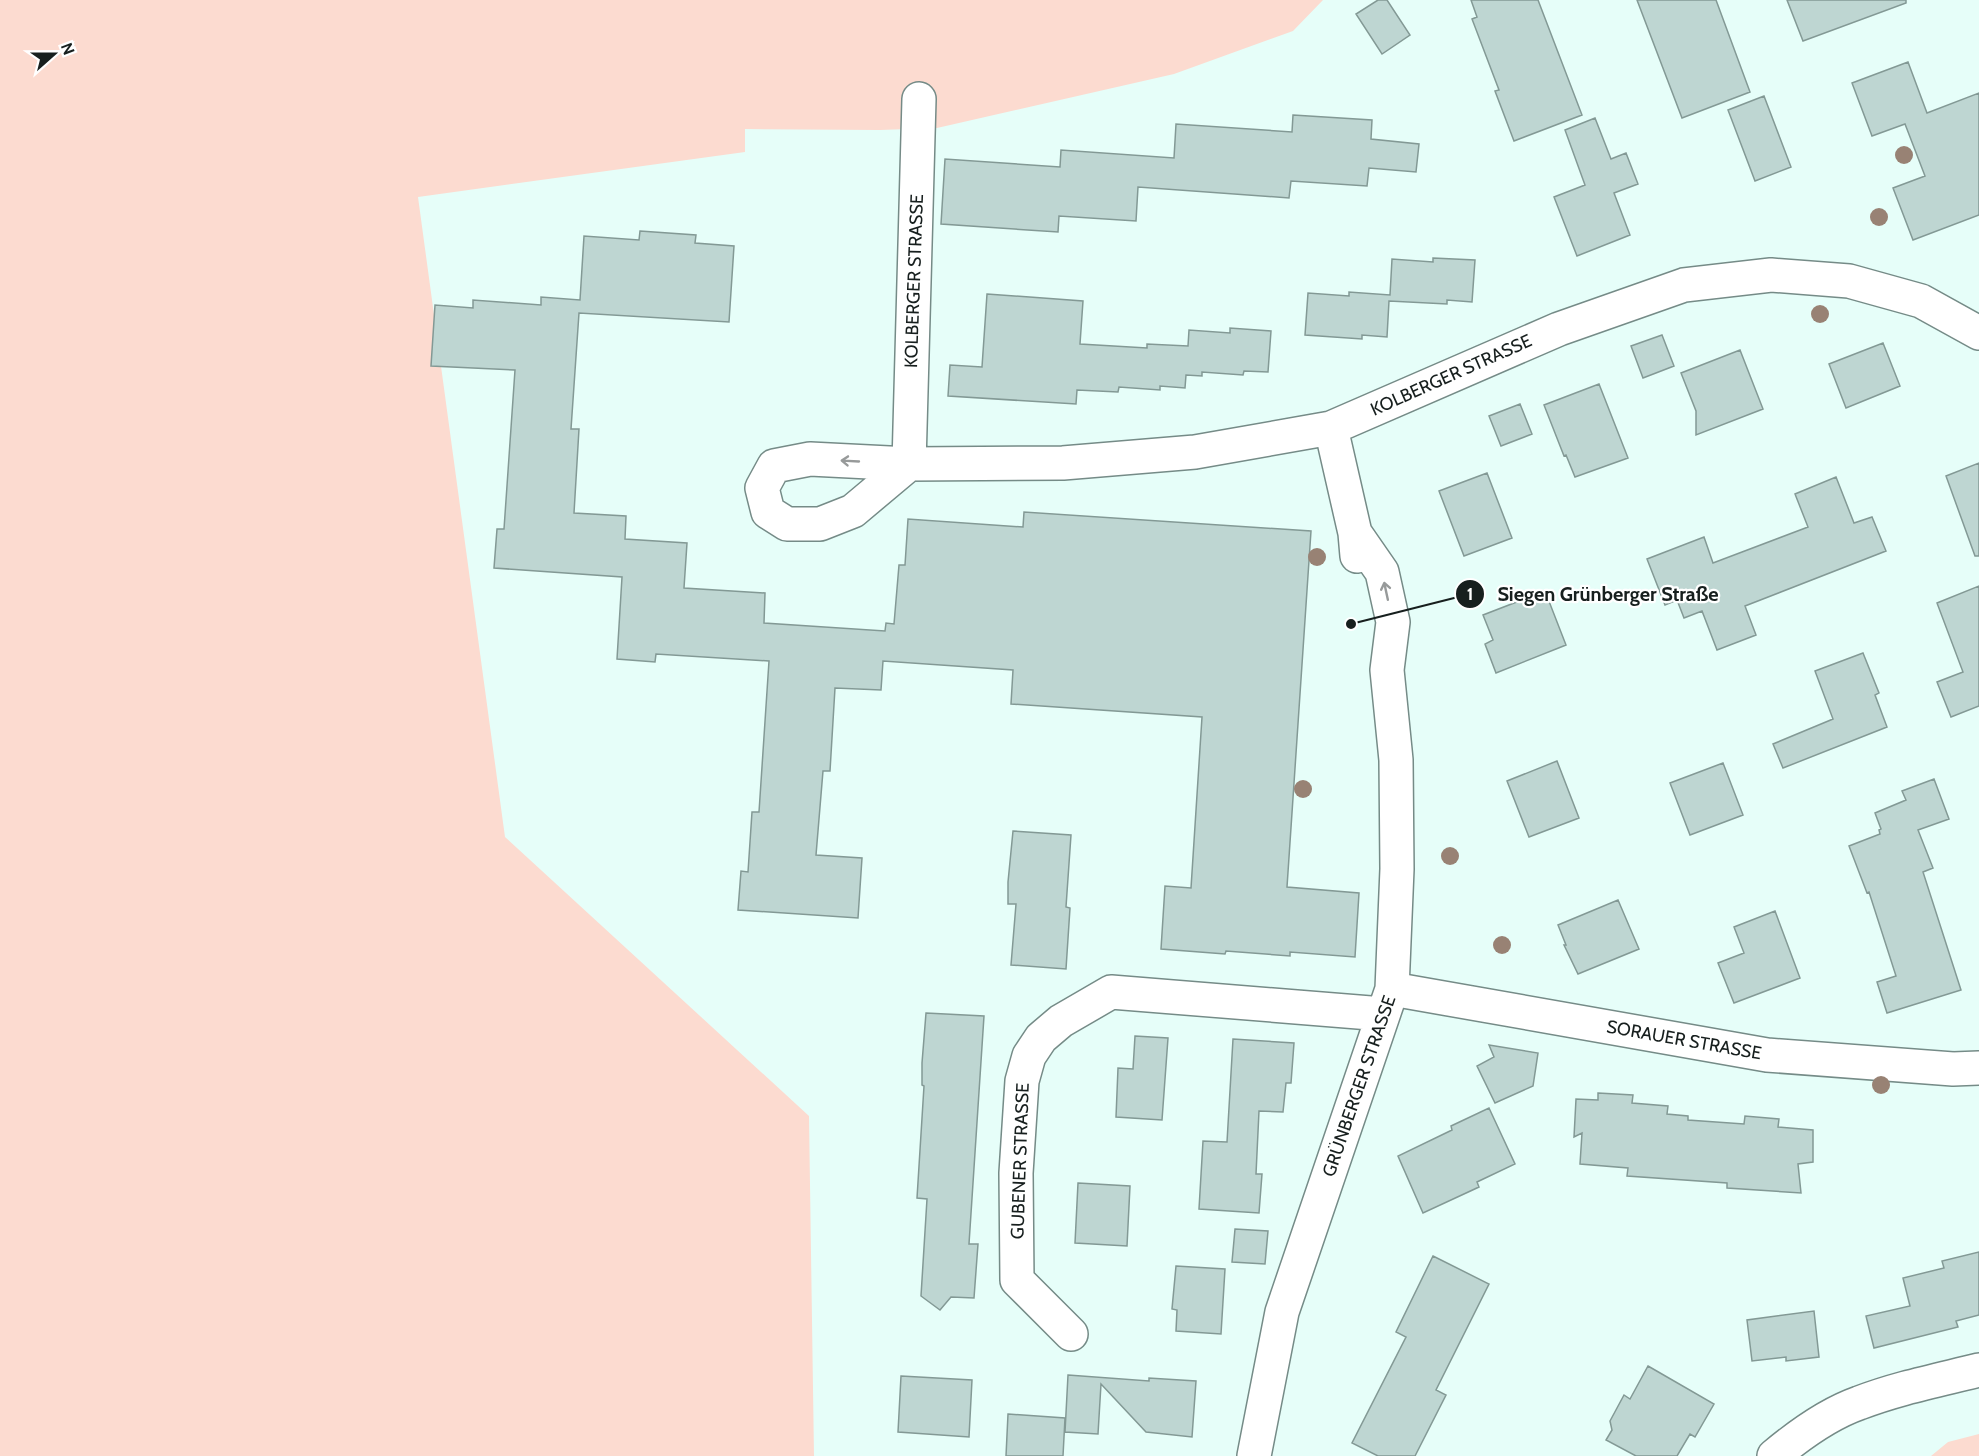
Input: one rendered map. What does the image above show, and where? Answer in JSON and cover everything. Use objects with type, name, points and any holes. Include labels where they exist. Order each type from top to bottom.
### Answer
[{"type":"street","name":"KOLBERGER STRASSE","points":[[919,99],[909,464],[1064,463],[1195,452],[1331,428],[1559,328],[1684,285],[1771,275],[1849,281],[1921,301],[1979,333]]},
{"type":"street","name":"GRÜNBERGER STRASSE","points":[[1254,1456],[1282,1312],[1388,1001],[1397,869],[1396,760],[1387,670],[1393,622],[1382,572],[1355,533],[1331,428]]},
{"type":"street","name":"GUBENER STRASSE","points":[[1071,1334],[1017,1280],[1016,1173],[1022,1081],[1029,1056],[1041,1038],[1061,1022],[1111,992],[1388,1001]]},
{"type":"street","name":"SORAUER STRASSE","points":[[1388,1001],[1767,1055],[1953,1069],[1979,1068]]},
{"type":"street","points":[[1774,1456],[1803,1432],[1858,1403],[1979,1370]]},
{"type":"shaded area","points":[[0,0],[1323,0],[1293,31],[1174,74],[937,128],[745,129],[745,152],[418,197],[505,837],[809,1116],[814,1456],[0,1456]]},
{"type":"shaded area","points":[[1979,1434],[1979,1456],[1931,1456],[1948,1442]]},
{"type":"building","points":[[1378,0],[1387,0],[1410,35],[1382,54],[1356,14]]},
{"type":"building","points":[[1471,0],[1538,0],[1582,115],[1514,141],[1495,91],[1499,90],[1472,19],[1477,17]]},
{"type":"building","points":[[1637,0],[1716,0],[1750,92],[1682,118]]},
{"type":"building","points":[[1787,0],[1906,0],[1906,3],[1803,41]]},
{"type":"building","points":[[1908,62],[1927,113],[1979,93],[1979,215],[1913,240],[1893,188],[1925,176],[1905,124],[1872,136],[1852,83]]},
{"type":"building","points":[[1764,96],[1791,167],[1755,181],[1728,110]]},
{"type":"building","points":[[1293,115],[1372,120],[1371,139],[1419,144],[1416,172],[1369,168],[1367,186],[1291,181],[1289,198],[1138,187],[1136,221],[1059,216],[1058,232],[941,224],[945,159],[1060,167],[1061,150],[1174,158],[1176,124],[1292,132]]},
{"type":"building","points":[[1595,118],[1611,159],[1626,153],[1638,184],[1614,193],[1630,235],[1577,256],[1554,197],[1585,185],[1565,130]]},
{"type":"building","points":[[640,231],[696,235],[695,243],[734,246],[729,322],[579,313],[571,429],[579,429],[574,513],[626,516],[625,539],[687,543],[684,588],[765,593],[764,623],[885,631],[886,623],[894,624],[899,565],[905,565],[908,519],[1023,527],[1024,512],[1311,531],[1287,887],[1359,893],[1355,957],[1290,952],[1290,956],[1226,951],[1225,954],[1161,949],[1165,886],[1191,888],[1202,717],[1011,704],[1013,670],[883,661],[881,690],[835,688],[830,771],[823,771],[816,855],[862,858],[858,918],[738,910],[741,871],[748,872],[752,812],[759,812],[769,661],[656,654],[655,662],[617,659],[622,577],[494,568],[497,529],[504,529],[515,370],[431,366],[435,305],[473,308],[473,300],[541,305],[541,297],[580,300],[584,236],[639,240]]},
{"type":"building","points":[[1433,258],[1475,260],[1472,302],[1447,300],[1447,304],[1389,301],[1387,337],[1362,335],[1362,339],[1305,335],[1308,293],[1349,296],[1349,292],[1390,295],[1392,259],[1433,262]]},
{"type":"building","points":[[987,294],[1083,301],[1080,344],[1147,348],[1147,344],[1188,346],[1189,330],[1230,333],[1230,328],[1271,331],[1268,372],[1244,371],[1243,375],[1202,372],[1202,376],[1186,375],[1185,388],[1160,386],[1160,390],[1119,387],[1118,392],[1077,390],[1076,404],[948,396],[950,365],[982,367]]},
{"type":"building","points":[[1662,335],[1674,366],[1643,378],[1631,346]]},
{"type":"building","points":[[1883,343],[1900,386],[1846,408],[1829,364]]},
{"type":"building","points":[[1740,350],[1763,409],[1696,435],[1696,411],[1681,373]]},
{"type":"building","points":[[1599,384],[1628,458],[1575,477],[1544,405]]},
{"type":"building","points":[[1520,404],[1532,434],[1501,446],[1489,416]]},
{"type":"building","points":[[1979,463],[1979,556],[1975,556],[1946,476]]},
{"type":"building","points":[[1487,473],[1512,538],[1464,556],[1439,491]]},
{"type":"building","points":[[1836,477],[1854,523],[1872,517],[1886,551],[1745,606],[1756,635],[1717,650],[1702,611],[1684,618],[1677,600],[1665,605],[1647,559],[1704,537],[1713,563],[1808,527],[1795,494]]},
{"type":"building","points":[[1979,586],[1979,706],[1951,717],[1937,682],[1963,672],[1937,603]]},
{"type":"building","points":[[1545,591],[1566,645],[1496,673],[1485,644],[1493,640],[1483,615]]},
{"type":"building","points":[[1863,653],[1879,693],[1875,695],[1887,727],[1783,768],[1773,744],[1833,719],[1815,671]]},
{"type":"building","points":[[1557,761],[1579,818],[1529,837],[1507,781]]},
{"type":"building","points":[[1723,763],[1743,815],[1690,835],[1670,783]]},
{"type":"building","points":[[1934,779],[1949,819],[1918,830],[1933,868],[1923,872],[1961,990],[1887,1013],[1877,982],[1896,976],[1869,892],[1867,893],[1849,846],[1880,834],[1881,829],[1875,813],[1906,800],[1902,791]]},
{"type":"building","points":[[1013,831],[1071,835],[1066,907],[1070,908],[1066,969],[1011,965],[1016,904],[1008,904],[1008,882]]},
{"type":"building","points":[[1618,900],[1639,949],[1578,974],[1564,945],[1566,945],[1558,925]]},
{"type":"building","points":[[1775,911],[1800,978],[1734,1003],[1718,963],[1744,953],[1734,927]]},
{"type":"building","points":[[926,1013],[984,1016],[969,1244],[978,1244],[974,1298],[951,1297],[940,1310],[921,1296],[927,1199],[917,1198]]},
{"type":"building","points":[[1135,1036],[1168,1038],[1162,1120],[1116,1117],[1118,1068],[1133,1069]]},
{"type":"building","points":[[1233,1039],[1294,1043],[1291,1083],[1286,1083],[1283,1112],[1259,1111],[1256,1174],[1262,1174],[1259,1213],[1199,1209],[1203,1141],[1227,1142]]},
{"type":"building","points":[[1489,1045],[1538,1053],[1533,1086],[1495,1103],[1477,1066],[1494,1057]]},
{"type":"building","points":[[1598,1093],[1633,1095],[1632,1103],[1668,1106],[1667,1114],[1688,1116],[1688,1120],[1744,1124],[1745,1116],[1779,1119],[1778,1127],[1813,1130],[1813,1162],[1798,1164],[1801,1193],[1727,1188],[1727,1183],[1627,1176],[1628,1168],[1580,1164],[1582,1133],[1574,1137],[1576,1099],[1598,1100]]},
{"type":"building","points":[[1489,1108],[1515,1164],[1477,1182],[1479,1187],[1423,1213],[1398,1156],[1452,1130],[1451,1126]]},
{"type":"building","points":[[1078,1183],[1130,1186],[1127,1246],[1075,1243]]},
{"type":"building","points":[[1235,1229],[1268,1231],[1265,1264],[1232,1262]]},
{"type":"building","points":[[1979,1252],[1979,1315],[1956,1321],[1958,1327],[1874,1348],[1866,1316],[1910,1306],[1903,1278],[1944,1268],[1942,1261]]},
{"type":"building","points":[[1433,1256],[1489,1284],[1436,1390],[1446,1395],[1415,1456],[1378,1456],[1352,1443],[1406,1337],[1396,1332]]},
{"type":"building","points":[[1176,1266],[1225,1269],[1221,1334],[1176,1331],[1177,1310],[1172,1309]]},
{"type":"building","points":[[1814,1311],[1819,1357],[1786,1361],[1786,1357],[1752,1361],[1747,1320]]},
{"type":"building","points":[[1648,1366],[1714,1404],[1695,1437],[1690,1434],[1677,1456],[1636,1456],[1606,1440],[1612,1430],[1610,1421],[1624,1395],[1630,1399]]},
{"type":"building","points":[[1068,1375],[1149,1381],[1149,1378],[1196,1381],[1192,1437],[1146,1432],[1101,1384],[1098,1434],[1065,1432]]},
{"type":"building","points":[[901,1376],[972,1380],[969,1437],[898,1432]]},
{"type":"building","points":[[1008,1414],[1065,1418],[1063,1456],[1006,1456]]},
{"type":"place","name":"Siegen Grünberger Straße","points":[[1351,624]]}]
